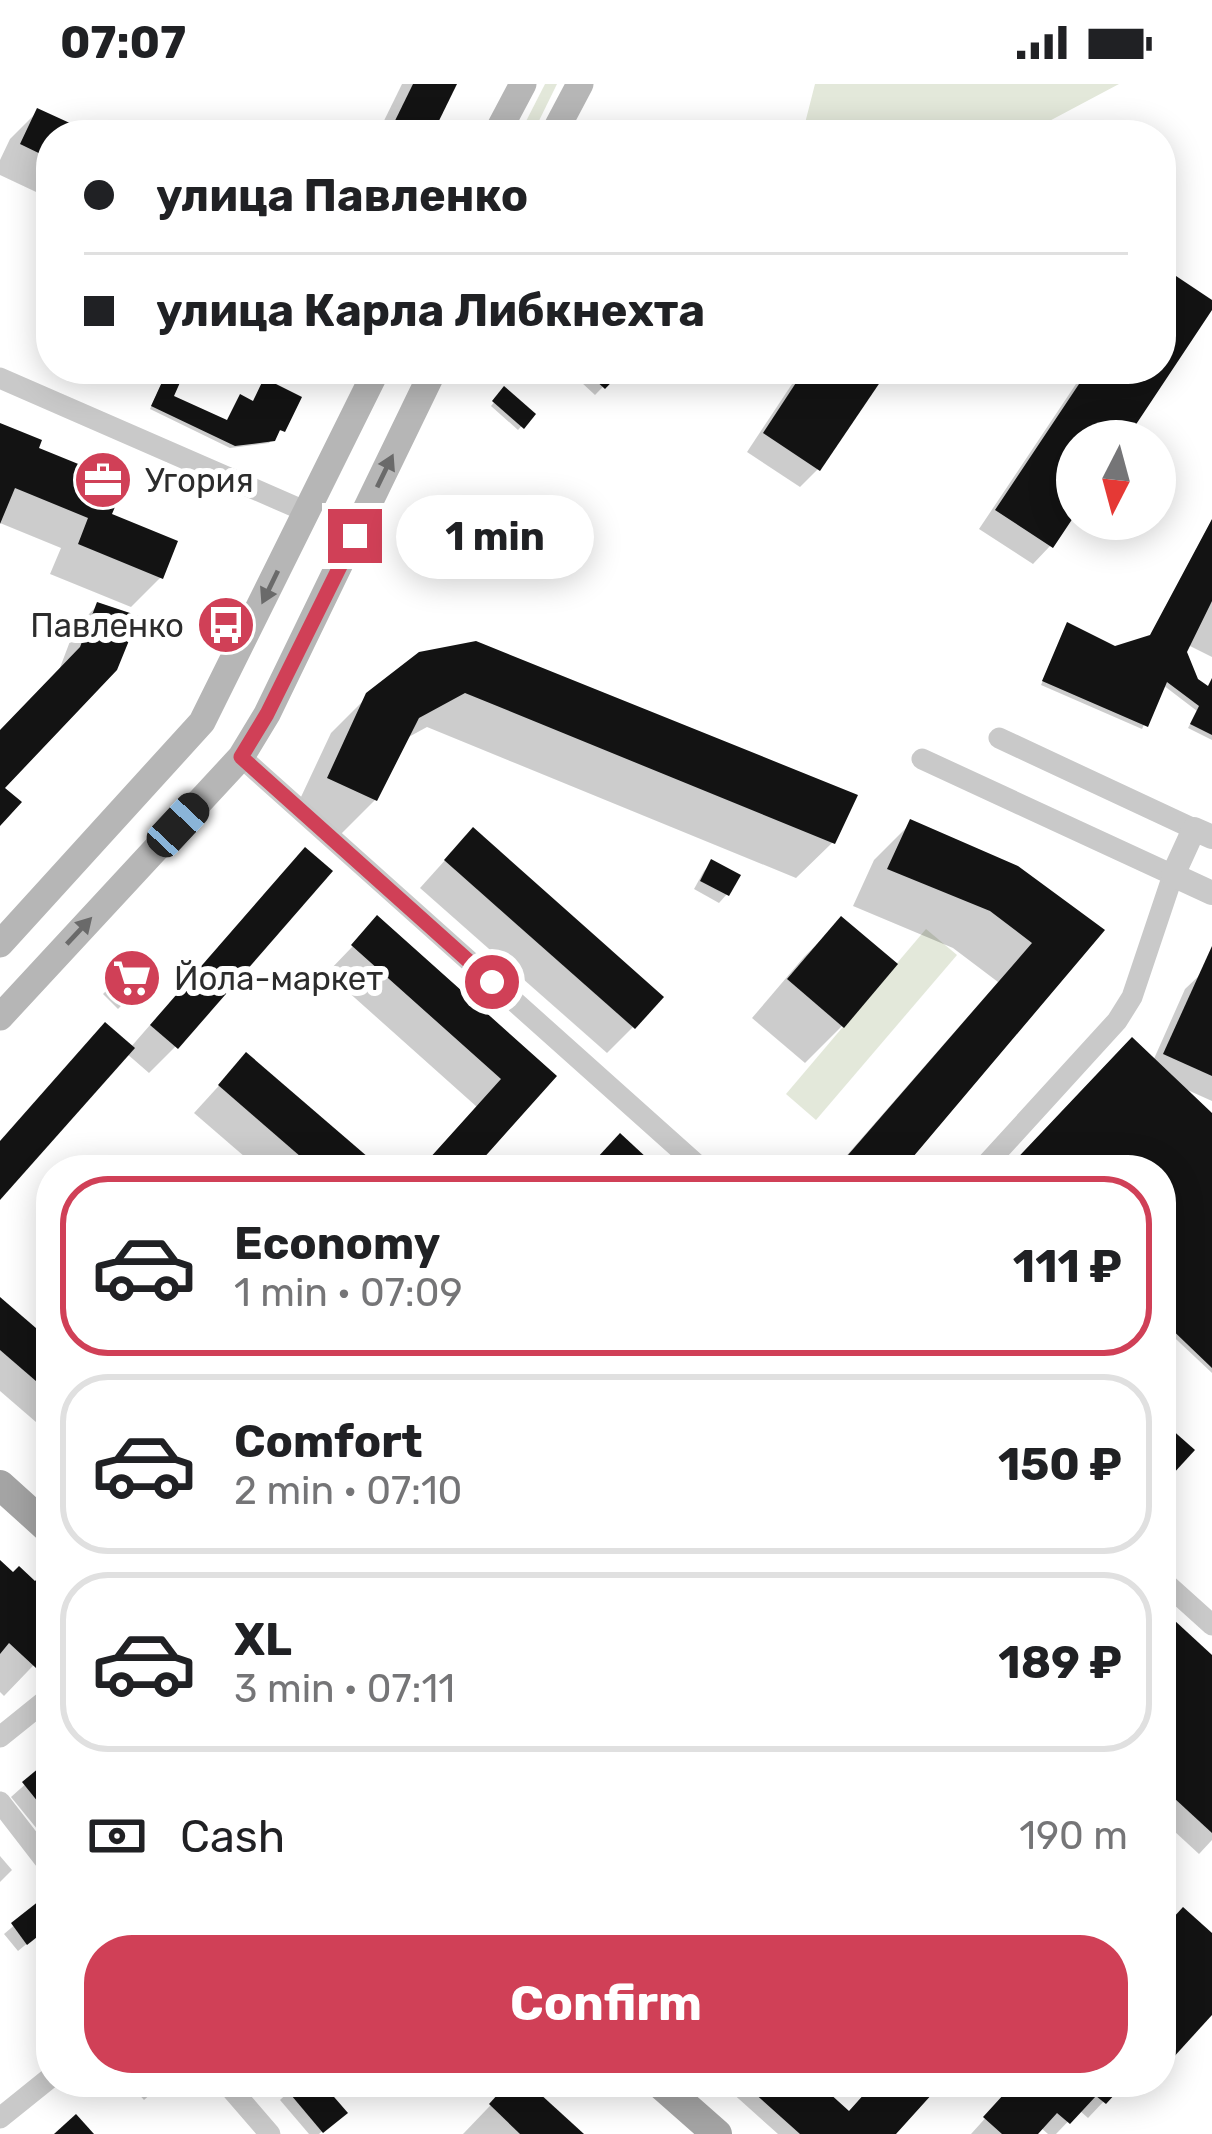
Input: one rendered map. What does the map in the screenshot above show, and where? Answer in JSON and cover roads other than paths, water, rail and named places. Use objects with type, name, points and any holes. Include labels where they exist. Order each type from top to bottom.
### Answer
[{"type":"main road","points":[[504,120],[523,84]]},
{"type":"main road","points":[[561,120],[580,84]]},
{"type":"main road","points":[[0,944],[202,722],[370,384]]},
{"type":"main road","points":[[0,1017],[241,757],[267,714],[427,384]]},
{"type":"main road","points":[[307,512],[355,536]]},
{"type":"main road","points":[[0,1485],[36,1518]]},
{"type":"main road","points":[[675,2097],[717,2134]]},
{"type":"street","points":[[0,378],[307,512]]},
{"type":"street","points":[[996,1155],[1117,1021],[1132,997],[1173,875],[1203,833],[999,738]]},
{"type":"street","points":[[241,757],[686,1155]]},
{"type":"street","points":[[922,759],[1212,893]]},
{"type":"street","points":[[1176,1593],[1212,1625]]},
{"type":"street","points":[[0,1737],[36,1708]]},
{"type":"street","points":[[0,1802],[36,1849]]},
{"type":"street","points":[[0,2118],[36,2089]]},
{"type":"street","points":[[238,2097],[270,2134]]},
{"type":"place","name":"Угория","points":[[103,480]]},
{"type":"place","name":"Павленко","points":[[226,625]]},
{"type":"place","name":"Йола-маркет","points":[[132,978]]}]
